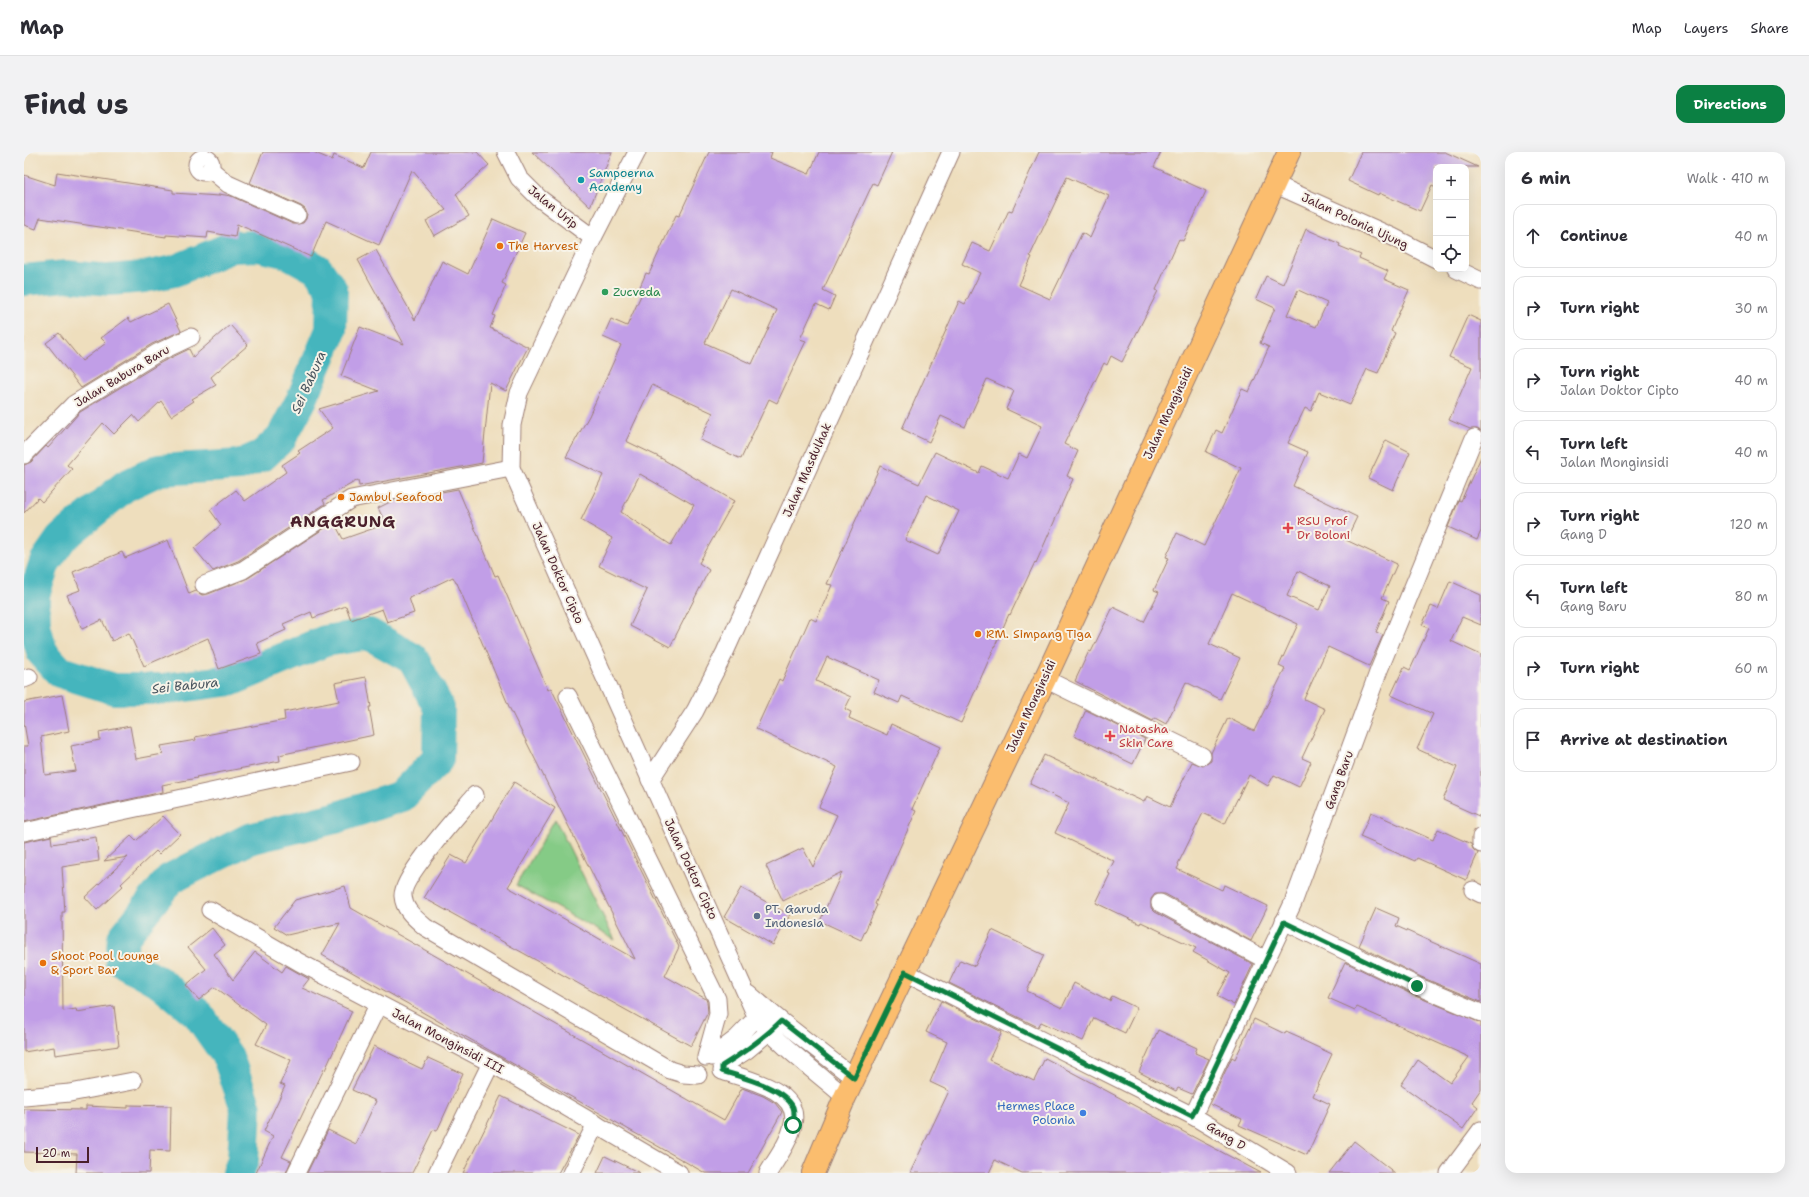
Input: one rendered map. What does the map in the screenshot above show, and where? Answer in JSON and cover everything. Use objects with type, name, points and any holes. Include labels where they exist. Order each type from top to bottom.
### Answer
[{"type":"main road","name":"Jalan Monginsidi","points":[[813,1173],[850,1087],[1045,679],[1289,152]]},
{"type":"street","name":"Jalan Urip","points":[[506,152],[519,178],[539,198],[593,238]]},
{"type":"street","name":"Jalan Doktor Cipto","points":[[637,152],[593,238],[519,393],[512,425],[511,468],[650,780],[747,992],[761,1013],[775,1027],[850,1087]]},
{"type":"street","name":"Jalan Masdulhak","points":[[650,780],[695,710],[725,652],[951,152]]},
{"type":"street","points":[[208,160],[228,184],[297,215]]},
{"type":"street","name":"Jalan Polonia Ujung","points":[[1274,184],[1393,237],[1433,257]]},
{"type":"street","points":[[1462,272],[1481,281]]},
{"type":"street","name":"Jalan Babura Baru","points":[[24,455],[74,404],[158,353],[191,338]]},
{"type":"street","name":"Gang Baru","points":[[1192,1116],[1284,922],[1322,828],[1379,670],[1474,438]]},
{"type":"street","points":[[204,585],[243,570],[351,500],[511,468]]},
{"type":"street","points":[[1045,679],[1202,756]]},
{"type":"street","points":[[475,795],[412,872],[402,894],[405,907],[425,927],[670,1070],[683,1074],[698,1075],[706,1081],[713,1082],[719,1078],[716,1063],[718,1014],[717,999],[568,696]]},
{"type":"street","points":[[24,832],[351,762]]},
{"type":"street","points":[[1481,837],[1481,844]]},
{"type":"street","points":[[1160,902],[1266,960]]},
{"type":"street","points":[[210,910],[299,962],[378,1005]]},
{"type":"street","points":[[1284,922],[1417,986],[1481,1014]]},
{"type":"street","name":"Gang D","points":[[905,972],[1192,1116],[1288,1173]]},
{"type":"street","name":"Jalan Monginsidi III","points":[[296,1173],[378,1005],[491,1063],[679,1173]]},
{"type":"street","points":[[716,1063],[761,1013]]},
{"type":"street","points":[[716,1063],[775,1027]]},
{"type":"street","points":[[437,1173],[491,1063]]},
{"type":"street","points":[[716,1063],[783,1096],[792,1105],[794,1111],[793,1125],[786,1142],[768,1173]]},
{"type":"street","points":[[24,1097],[70,1093],[133,1081]]},
{"type":"street","points":[[571,1173],[596,1124]]},
{"type":"street","points":[[1449,1173],[1481,1130]]},
{"type":"green space","points":[[555,819],[615,940],[516,885]]},
{"type":"building","points":[[263,152],[313,152],[332,160],[334,155],[364,168],[371,152],[477,152],[489,165],[456,194],[469,216],[434,236],[426,221],[446,210],[412,170],[379,245],[326,221],[311,257],[237,224],[235,237],[208,232],[207,238],[166,235],[166,237],[40,218],[36,229],[24,225],[24,175],[55,185],[57,172],[173,190],[173,193],[219,196],[219,194],[231,196],[293,224],[303,223],[307,214],[305,209],[250,183]]},
{"type":"building","name":"Sampoerna Academy","points":[[532,152],[612,152],[590,207]]},
{"type":"building","points":[[709,152],[772,152],[770,158],[809,174],[819,152],[892,152],[877,185],[873,183],[823,290],[835,296],[829,310],[816,304],[800,339],[806,341],[777,403],[769,399],[741,459],[700,440],[713,413],[652,385],[626,441],[659,457],[734,501],[699,563],[709,570],[670,647],[630,626],[647,590],[599,566],[612,538],[581,520],[603,475],[566,457],[589,416],[621,345],[603,337],[611,319],[627,326],[643,291],[639,289],[646,273],[649,274],[676,215],[679,216]],"holes":[[[731,289],[777,310],[752,364],[705,343]],[[640,474],[694,505],[671,545],[621,512]]]},
{"type":"building","points":[[1039,152],[1161,152],[1154,167],[1206,191],[1183,241],[1179,239],[1156,290],[1158,291],[1122,362],[1111,356],[1107,365],[1104,363],[1064,444],[1078,451],[1067,476],[1073,479],[1036,563],[1035,562],[1010,615],[1009,614],[961,723],[902,696],[899,703],[874,692],[879,680],[827,657],[816,681],[851,697],[845,709],[851,712],[849,718],[887,735],[891,724],[940,747],[912,809],[916,811],[875,904],[877,905],[861,940],[820,921],[842,872],[783,901],[766,866],[803,848],[813,867],[837,815],[819,807],[837,767],[756,729],[779,679],[782,681],[810,618],[816,621],[832,585],[827,584],[880,466],[919,484],[935,452],[979,473],[982,466],[1008,478],[1019,454],[1027,458],[1042,426],[1006,409],[1014,391],[987,379],[965,427],[941,416],[929,442],[902,429],[959,301],[965,304],[980,273],[962,264],[972,243],[990,251],[1009,210],[1012,211]],"holes":[[[1067,177],[1109,196],[1090,238],[1082,233],[1050,299],[1019,285],[1032,257],[1030,256]],[[926,495],[959,511],[938,555],[905,540]]]},
{"type":"building","points":[[1361,152],[1445,152],[1478,167],[1469,167],[1469,164],[1433,164],[1433,186],[1420,211],[1379,193],[1378,195],[1348,181]]},
{"type":"building","points":[[493,219],[525,233],[502,283],[506,285],[493,315],[495,316],[490,328],[528,347],[506,391],[490,383],[482,463],[359,486],[358,480],[323,500],[325,504],[238,561],[213,571],[194,548],[221,525],[210,510],[236,490],[245,501],[286,472],[282,465],[300,453],[298,451],[333,428],[319,409],[379,391],[341,376],[360,327],[404,344],[358,260],[376,250],[415,320],[442,261],[468,274]]},
{"type":"building","points":[[1306,229],[1340,244],[1339,246],[1361,255],[1359,258],[1388,271],[1384,279],[1409,290],[1391,331],[1395,333],[1378,373],[1367,369],[1350,405],[1319,392],[1311,411],[1305,408],[1288,443],[1308,452],[1293,486],[1357,517],[1346,540],[1397,564],[1382,598],[1389,601],[1376,632],[1383,635],[1369,666],[1328,647],[1304,699],[1325,709],[1302,758],[1311,762],[1299,787],[1274,775],[1268,786],[1249,775],[1225,824],[1203,813],[1178,864],[1177,869],[1222,890],[1224,885],[1268,906],[1251,941],[1165,894],[1155,894],[1151,899],[1151,908],[1155,912],[1253,964],[1234,1005],[1217,996],[1230,973],[1193,952],[1196,948],[1096,903],[1110,874],[1108,873],[1114,861],[1055,833],[1069,803],[1030,784],[1044,755],[1144,802],[1147,796],[1170,807],[1192,762],[1203,766],[1211,761],[1211,753],[1228,718],[1254,731],[1285,669],[1279,666],[1298,624],[1232,593],[1209,644],[1240,658],[1220,699],[1186,682],[1166,724],[1155,718],[1153,721],[1075,681],[1089,651],[1091,652],[1113,607],[1144,622],[1159,592],[1154,590],[1169,558],[1166,557],[1177,533],[1204,546],[1241,468],[1206,452],[1216,430],[1222,433],[1242,389],[1249,392],[1269,347],[1260,343],[1275,308],[1256,299],[1266,276],[1283,284]],"holes":[[[1298,290],[1327,303],[1316,327],[1287,315]],[[1298,571],[1330,586],[1319,610],[1287,596]]]},
{"type":"building","points":[[168,304],[181,331],[152,344],[81,388],[46,343],[59,333],[82,361],[106,343],[101,338],[128,318],[131,322]]},
{"type":"building","points":[[1468,315],[1481,321],[1481,431],[1477,429],[1470,429],[1449,420],[1472,367],[1449,357]]},
{"type":"building","points":[[230,325],[248,345],[211,377],[216,385],[192,399],[194,401],[171,416],[161,401],[139,422],[133,415],[114,434],[103,423],[67,465],[72,469],[42,502],[38,498],[24,513],[24,465],[31,462],[46,446],[48,448],[80,412],[162,362],[189,349],[193,357]]},
{"type":"building","points":[[1386,440],[1410,452],[1393,490],[1368,478]]},
{"type":"building","points":[[1481,457],[1481,531],[1477,540],[1448,527],[1459,500],[1461,501]]},
{"type":"building","points":[[458,489],[495,576],[498,575],[548,690],[551,688],[679,947],[665,976],[706,999],[708,1012],[691,1046],[424,898],[451,855],[466,863],[514,782],[555,808],[508,887],[635,959],[510,709],[457,583],[453,577],[409,598],[414,613],[387,622],[382,609],[351,620],[346,606],[313,618],[311,612],[283,624],[286,630],[257,643],[261,654],[219,669],[208,638],[144,666],[129,633],[112,641],[102,620],[82,629],[67,595],[80,590],[73,572],[122,552],[125,558],[168,540],[189,594],[196,591],[202,595],[208,594],[248,578],[334,522],[343,539],[386,524],[378,508],[392,501]]},
{"type":"building","points":[[1450,581],[1481,595],[1481,625],[1462,617],[1451,641],[1481,655],[1481,817],[1443,800],[1457,767],[1417,749],[1433,714],[1391,695],[1404,667],[1410,670],[1429,628],[1422,625],[1431,606],[1438,609]]},
{"type":"building","points":[[366,677],[374,735],[279,755],[280,761],[162,785],[163,792],[24,822],[24,746],[28,746],[24,723],[24,702],[62,695],[69,731],[41,737],[45,775],[76,771],[71,746],[100,740],[99,732],[130,726],[136,759],[163,754],[161,746],[196,740],[195,737],[285,720],[284,712],[339,701],[335,683]]},
{"type":"building","name":"Natasha Skin Care","points":[[1086,710],[1145,739],[1133,764],[1074,736]]},
{"type":"building","points":[[1371,812],[1433,840],[1438,829],[1471,844],[1473,849],[1478,853],[1466,880],[1417,858],[1415,861],[1360,837]]},
{"type":"building","points":[[163,816],[180,834],[159,854],[156,851],[121,884],[123,886],[97,910],[85,897],[128,857],[104,861],[131,836],[136,841]]},
{"type":"building","points":[[51,836],[52,844],[96,837],[99,861],[62,867],[65,912],[62,912],[63,1011],[76,1009],[77,1012],[114,1006],[119,1046],[55,1055],[54,1047],[24,1052],[24,842]]},
{"type":"building","points":[[345,886],[351,908],[724,1120],[742,1088],[763,1096],[775,1103],[782,1112],[748,1173],[705,1173],[322,955],[340,923],[287,935],[274,927],[295,900]]},
{"type":"building","name":"PT. Garuda Indonesia","points":[[741,888],[790,915],[773,945],[724,917]]},
{"type":"building","points":[[1376,908],[1399,918],[1396,926],[1481,964],[1481,1002],[1421,977],[1359,946]]},
{"type":"building","points":[[212,928],[225,945],[214,954],[233,980],[255,952],[282,972],[286,966],[309,979],[302,988],[352,1011],[282,1157],[291,1161],[286,1173],[256,1173],[273,1136],[264,1131],[285,1086],[280,1084],[291,1060],[256,1044],[266,1025],[215,987],[199,1000],[186,985],[206,969],[188,947]]},
{"type":"building","points":[[992,930],[1044,955],[1027,991],[1062,1008],[1074,983],[1110,1001],[1112,996],[1137,1008],[1125,1033],[1094,1018],[1083,1041],[1041,1022],[1038,1027],[949,983],[960,960],[975,966]]},
{"type":"building","points":[[1345,962],[1413,995],[1481,1023],[1481,1089],[1472,1102],[1478,1107],[1463,1129],[1401,1085],[1418,1060],[1450,1083],[1469,1057],[1357,1007],[1355,1010],[1328,998]]},
{"type":"building","name":"Hermes Place Polonia","points":[[941,1001],[1002,1032],[989,1060],[1034,1081],[1045,1058],[1261,1173],[1022,1173],[995,1160],[989,1173],[910,1173],[949,1091],[930,1082],[947,1042],[926,1032]]},
{"type":"building","points":[[1254,1019],[1285,1034],[1286,1031],[1302,1038],[1302,1040],[1332,1054],[1313,1096],[1330,1104],[1307,1155],[1239,1125],[1242,1119],[1210,1104],[1232,1057],[1235,1059]]},
{"type":"building","points":[[1158,1030],[1197,1048],[1195,1053],[1209,1059],[1192,1094],[1178,1088],[1176,1091],[1139,1072]]},
{"type":"building","points":[[374,1046],[422,1069],[428,1058],[463,1074],[437,1131],[433,1130],[412,1173],[307,1173],[328,1130],[356,1144],[376,1101],[352,1090]]},
{"type":"building","points":[[501,1096],[579,1135],[558,1173],[463,1173]]},
{"type":"building","points":[[128,1105],[171,1106],[170,1151],[150,1150],[149,1173],[76,1173],[77,1154],[24,1152],[24,1109],[86,1110],[86,1106],[128,1108]]},
{"type":"building","points":[[1354,1141],[1395,1173],[1329,1173]]},
{"type":"building","points":[[605,1156],[640,1173],[597,1173]]},
{"type":"waterway","name":"Sei Babura","points":[[24,280],[66,276],[110,280],[144,277],[174,271],[232,247],[258,246],[288,253],[317,269],[332,290],[331,330],[302,399],[281,438],[263,455],[240,465],[159,470],[125,486],[61,539],[45,562],[34,595],[35,625],[42,652],[60,672],[114,689],[163,689],[232,680],[325,641],[369,634],[413,659],[439,708],[438,759],[402,796],[335,818],[249,839],[170,879],[123,938],[121,961],[161,983],[198,1014],[228,1057],[246,1108],[243,1160],[238,1173]]},
{"type":"place","name":"Sampoerna Academy","points":[[581,180]]},
{"type":"place","name":"The Harvest","points":[[500,246]]},
{"type":"place","name":"Zucveda","points":[[605,292]]},
{"type":"place","name":"Jambul Seafood","points":[[341,497]]},
{"type":"place","name":"RSU Prof Dr Boloni","points":[[1288,528]]},
{"type":"place","name":"RM. Simpang Tiga","points":[[978,634]]},
{"type":"place","name":"Natasha Skin Care","points":[[1110,736]]},
{"type":"place","name":"PT. Garuda Indonesia","points":[[757,916]]},
{"type":"place","name":"Shoot Pool Lounge & Sport Bar","points":[[43,963]]},
{"type":"place","name":"Hermes Place Polonia","points":[[1083,1113]]},
{"type":"district","name":"ANGGRUNG","points":[[343,521]]},
{"type":"route","points":[[793,1125],[794,1111],[788,1100],[772,1090],[722,1071],[722,1066],[748,1050],[781,1021],[854,1078],[905,972],[1192,1116],[1284,922],[1417,986]]}]
